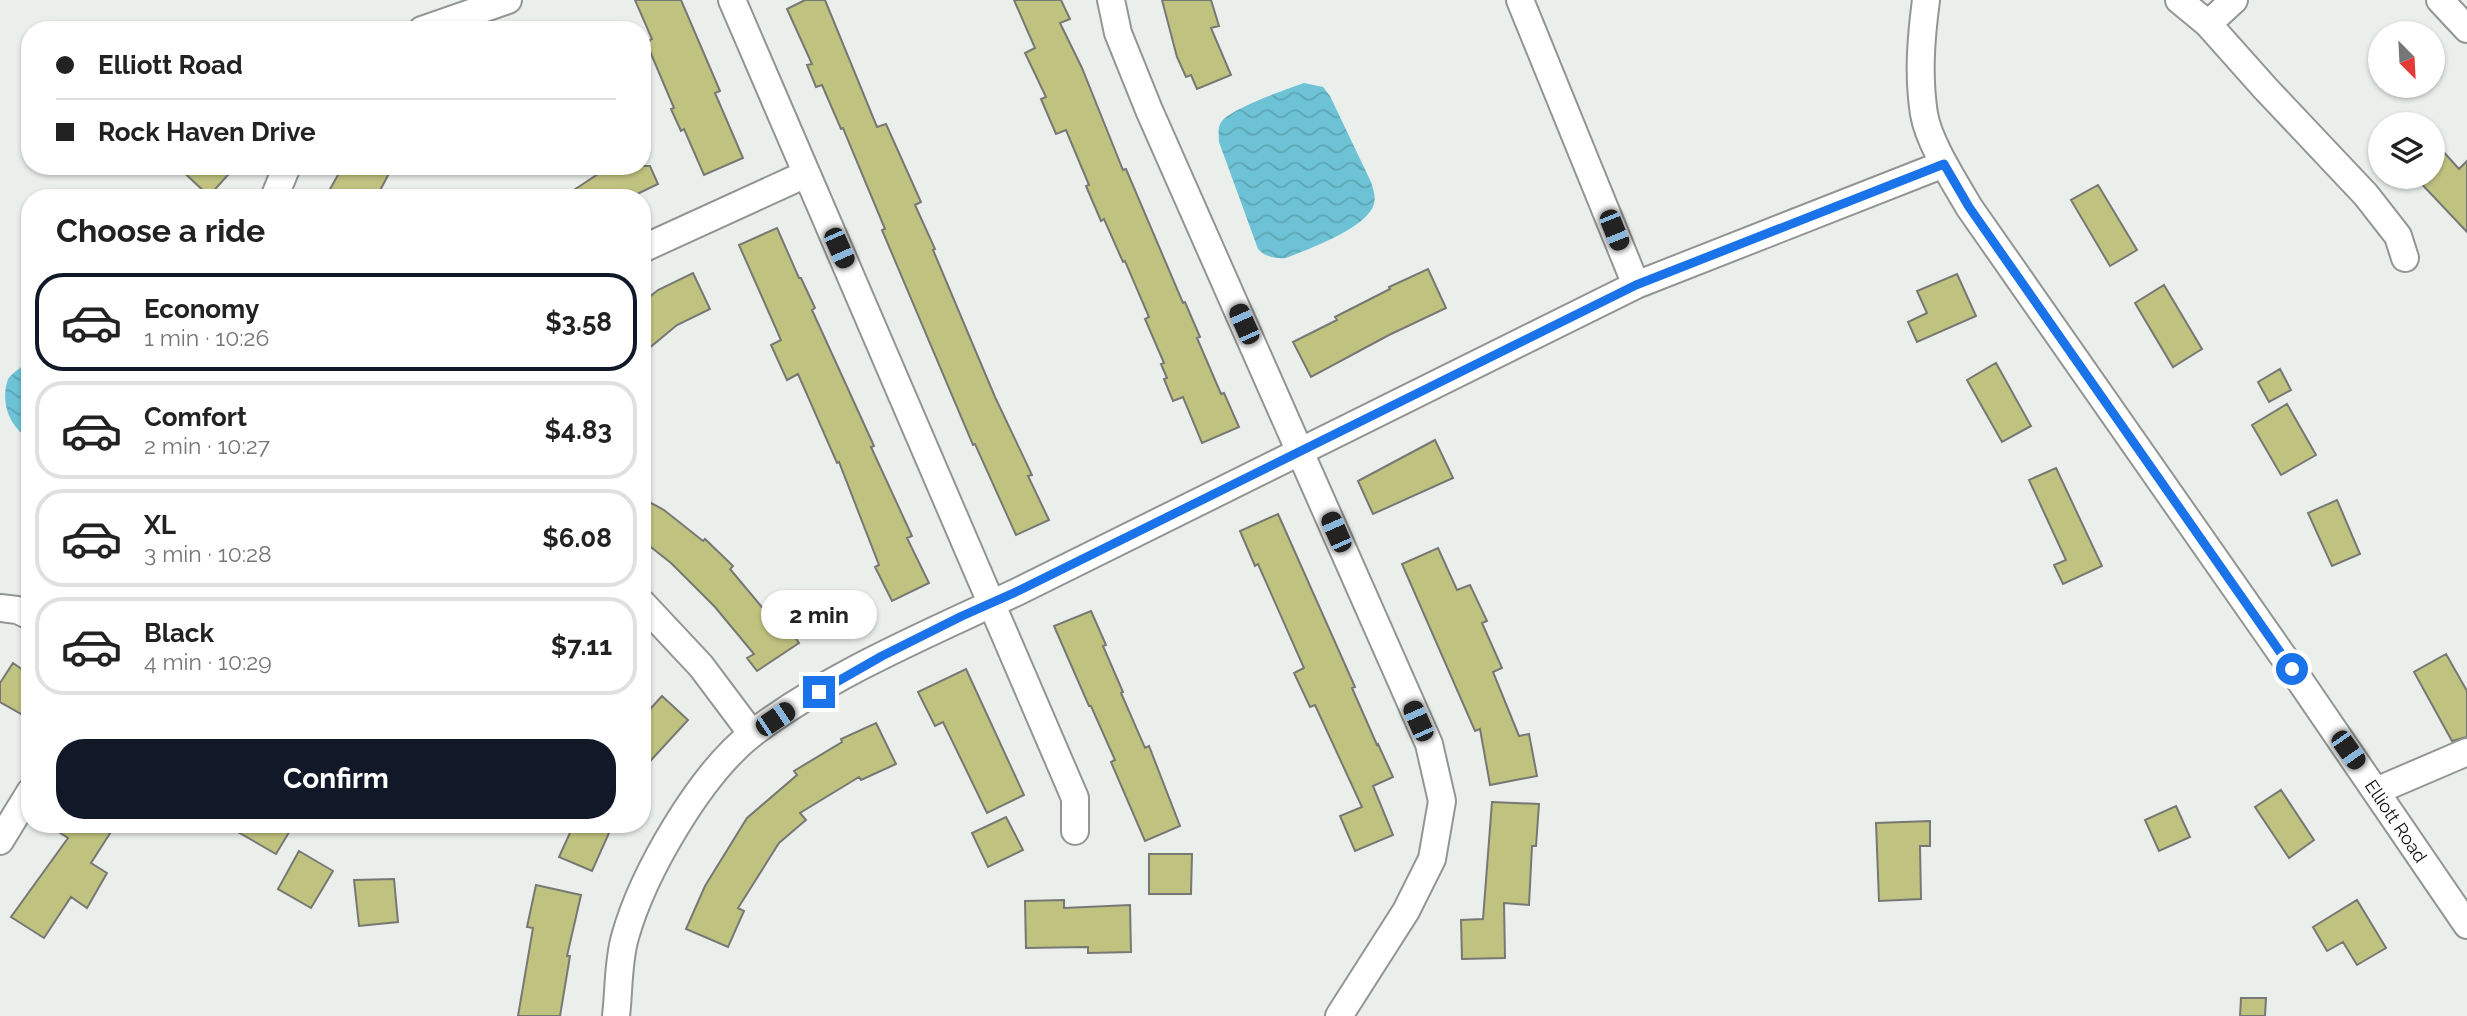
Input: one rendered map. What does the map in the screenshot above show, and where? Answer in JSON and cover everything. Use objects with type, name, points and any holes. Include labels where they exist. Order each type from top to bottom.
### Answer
[{"type":"street","points":[[448,21],[508,0]]},
{"type":"street","points":[[732,0],[1075,798],[1075,831]]},
{"type":"street","points":[[1111,0],[1118,33],[1149,110],[1429,744],[1442,801],[1432,859],[1406,911],[1339,1016]]},
{"type":"street","points":[[1520,0],[1636,285]]},
{"type":"street","name":"Elliott Road","points":[[1926,0],[1919,51],[1924,116],[1944,164],[1969,207],[2467,925]]},
{"type":"street","points":[[2179,0],[2208,23],[2366,195],[2398,236],[2405,258]]},
{"type":"street","points":[[2208,23],[2234,0]]},
{"type":"street","points":[[2440,0],[2467,29]]},
{"type":"street","points":[[616,1016],[625,938],[651,870],[690,804],[732,752],[752,734],[798,704],[882,656],[962,616],[992,604],[1636,285],[1944,164]]},
{"type":"street","points":[[651,245],[806,174]]},
{"type":"street","points":[[0,608],[21,612]]},
{"type":"street","points":[[651,613],[701,666],[752,734]]},
{"type":"street","points":[[2375,791],[2467,752]]},
{"type":"street","points":[[0,841],[21,807]]},
{"type":"water","points":[[1304,83],[1323,87],[1330,96],[1371,182],[1375,201],[1369,213],[1349,229],[1286,258],[1275,258],[1258,249],[1219,142],[1219,128],[1222,121],[1237,110]]},
{"type":"water","points":[[21,368],[21,432],[8,413],[5,396],[8,379]]},
{"type":"building","points":[[635,0],[681,0],[720,91],[715,93],[743,158],[704,175],[684,129],[681,131],[671,109],[674,108],[651,54],[651,21],[644,21]]},
{"type":"building","points":[[805,0],[825,0],[877,127],[886,124],[921,202],[915,205],[935,249],[933,250],[995,397],[1032,475],[1028,476],[1049,520],[1016,535],[975,444],[973,445],[882,230],[885,229],[843,128],[841,129],[822,85],[816,87],[807,65],[812,64],[787,9]]},
{"type":"building","points":[[1014,0],[1061,0],[1070,19],[1060,23],[1082,68],[1123,170],[1126,169],[1183,303],[1185,302],[1221,394],[1224,393],[1239,427],[1202,443],[1183,397],[1173,401],[1164,379],[1167,378],[1161,364],[1164,363],[1145,319],[1149,317],[1125,261],[1123,262],[1104,219],[1101,221],[1066,130],[1056,134],[1041,99],[1046,97],[1025,53],[1035,48]]},
{"type":"building","points":[[1162,0],[1211,0],[1219,26],[1211,28],[1231,75],[1197,89],[1191,75],[1186,77],[1177,57]]},
{"type":"building","points":[[2445,153],[2459,169],[2467,161],[2467,232],[2426,189],[2445,189]]},
{"type":"building","points":[[651,168],[658,184],[648,189],[576,189],[596,175],[651,175]]},
{"type":"building","points":[[187,175],[228,175],[215,189],[202,189]]},
{"type":"building","points":[[338,175],[388,175],[381,189],[330,189]]},
{"type":"building","points":[[2098,185],[2137,250],[2110,266],[2071,200]]},
{"type":"building","points":[[777,228],[815,308],[812,310],[874,446],[871,447],[912,536],[907,538],[929,583],[892,601],[875,567],[879,565],[839,462],[837,463],[798,374],[787,380],[771,345],[781,340],[739,245]]},
{"type":"building","points":[[1428,269],[1446,308],[1311,377],[1293,342],[1337,320],[1335,317],[1390,289],[1389,287]]},
{"type":"building","points":[[693,273],[710,309],[677,325],[651,347],[651,296]]},
{"type":"building","points":[[1957,274],[1976,316],[1917,342],[1908,322],[1927,313],[1917,291]]},
{"type":"building","points":[[2164,285],[2202,349],[2173,367],[2135,303]]},
{"type":"building","points":[[1996,363],[2031,426],[2002,442],[1967,380]]},
{"type":"building","points":[[2280,369],[2291,390],[2269,402],[2258,382]]},
{"type":"building","points":[[2287,404],[2316,455],[2281,475],[2252,425]]},
{"type":"building","points":[[1435,440],[1453,478],[1373,514],[1358,481]]},
{"type":"building","points":[[2056,468],[2102,566],[2063,584],[2054,565],[2066,560],[2029,480]]},
{"type":"building","points":[[2337,500],[2360,554],[2332,566],[2308,513]]},
{"type":"building","points":[[651,503],[703,541],[705,539],[733,566],[730,569],[771,618],[782,636],[790,630],[799,643],[757,671],[747,658],[754,654],[715,607],[651,547]]},
{"type":"building","points":[[1278,514],[1393,777],[1373,786],[1393,835],[1355,851],[1340,816],[1362,807],[1315,705],[1310,707],[1294,673],[1304,668],[1258,564],[1255,566],[1240,531]]},
{"type":"building","points":[[1438,548],[1457,590],[1470,585],[1487,621],[1482,623],[1502,668],[1493,672],[1519,736],[1529,734],[1537,776],[1490,785],[1480,729],[1475,731],[1402,564]]},
{"type":"building","points":[[1091,611],[1106,645],[1103,646],[1123,692],[1121,693],[1145,748],[1149,746],[1180,826],[1145,841],[1111,762],[1115,760],[1054,626]]},
{"type":"building","points":[[2446,654],[2467,691],[2467,737],[2452,741],[2414,672]]},
{"type":"building","points":[[13,663],[21,669],[21,714],[0,702],[0,683]]},
{"type":"building","points":[[966,669],[1024,795],[987,813],[943,722],[935,726],[918,692]]},
{"type":"building","points":[[662,696],[688,720],[651,760],[651,708]]},
{"type":"building","points":[[876,723],[896,764],[861,780],[859,777],[800,813],[806,820],[779,843],[738,908],[744,911],[728,947],[686,929],[705,886],[747,818],[797,775],[794,771],[842,742],[841,739]]},
{"type":"building","points":[[2281,790],[2314,840],[2289,858],[2255,807]]},
{"type":"building","points":[[1492,802],[1539,804],[1536,846],[1532,846],[1529,905],[1504,903],[1505,958],[1462,959],[1461,920],[1483,919]]},
{"type":"building","points":[[2176,806],[2190,837],[2159,851],[2145,820]]},
{"type":"building","points":[[1006,817],[1023,850],[988,867],[972,833]]},
{"type":"building","points":[[1930,821],[1930,846],[1920,846],[1921,899],[1879,901],[1876,823]]},
{"type":"building","points":[[60,833],[110,833],[91,863],[107,873],[87,908],[71,897],[44,938],[11,917],[68,838]]},
{"type":"building","points":[[240,833],[289,833],[276,854]]},
{"type":"building","points":[[570,833],[609,833],[592,871],[559,857]]},
{"type":"building","points":[[299,851],[333,871],[311,908],[278,889]]},
{"type":"building","points":[[1149,854],[1192,854],[1191,894],[1149,894]]},
{"type":"building","points":[[394,879],[398,922],[359,926],[354,880]]},
{"type":"building","points":[[536,885],[581,895],[567,956],[570,956],[560,1016],[518,1016],[533,928],[527,927]]},
{"type":"building","points":[[1064,900],[1064,908],[1130,905],[1131,952],[1088,953],[1088,947],[1026,948],[1025,901]]},
{"type":"building","points":[[2357,900],[2386,948],[2357,965],[2343,942],[2327,951],[2313,927]]},
{"type":"building","points":[[2241,998],[2266,998],[2265,1016],[2240,1016]]},
{"type":"route","points":[[819,692],[882,656],[962,616],[992,604],[1636,285],[1944,164],[1969,207],[2292,669]]}]
